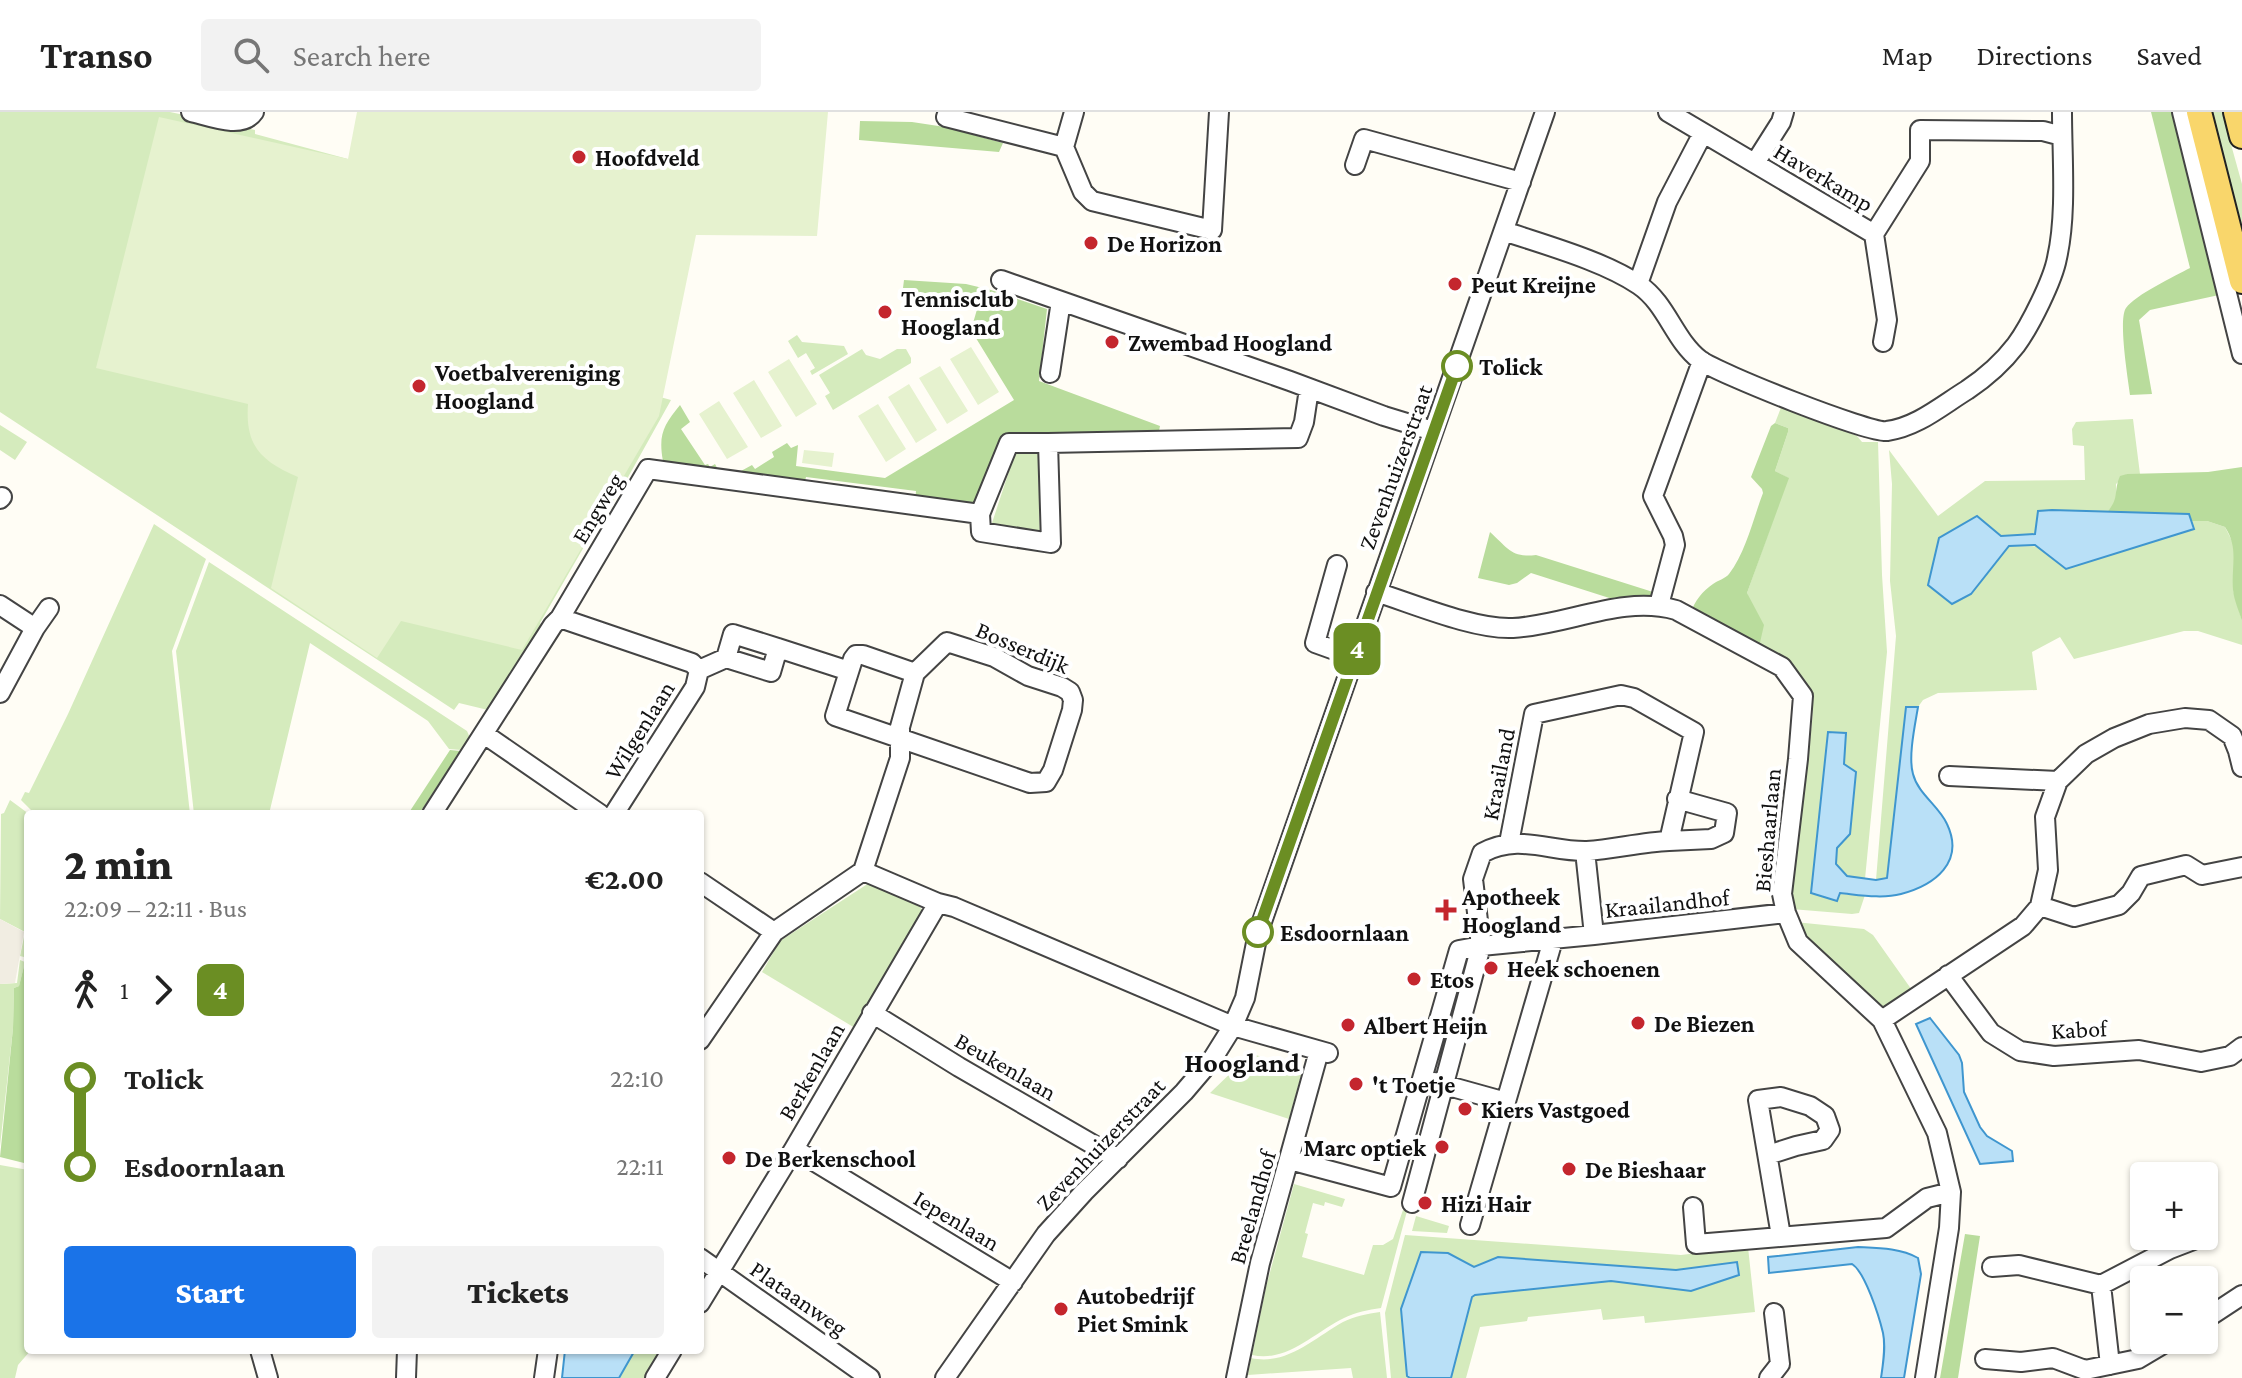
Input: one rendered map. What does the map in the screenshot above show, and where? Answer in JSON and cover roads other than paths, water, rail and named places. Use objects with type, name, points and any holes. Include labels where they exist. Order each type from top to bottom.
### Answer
[{"type":"main road","points":[[2199,112],[2242,281]]},
{"type":"main road","points":[[2236,112],[2242,136]]},
{"type":"street","points":[[191,112],[238,122],[251,117],[254,112]]},
{"type":"street","points":[[948,112],[946,117],[1064,147]]},
{"type":"street","points":[[1074,112],[1064,147],[1083,192],[1092,201],[1212,230],[1219,112]]},
{"type":"street","name":"Zevenhuizerstraat","points":[[945,1378],[1058,1220],[1184,1092],[1213,1058],[1233,1026],[1245,998],[1258,933],[1545,112]]},
{"type":"street","name":"Haverkamp","points":[[1668,112],[1874,234]]},
{"type":"street","points":[[1755,163],[1784,112]]},
{"type":"street","points":[[1504,231],[1591,261],[1638,284],[1656,299],[1686,346],[1702,361],[1725,373],[1882,432],[1909,427],[1982,380],[2016,345],[2046,291],[2057,260],[2061,229],[2062,112]]},
{"type":"street","points":[[2182,112],[2242,354]]},
{"type":"street","name":"Haverkamp","points":[[1883,342],[1887,320],[1874,234],[1920,161],[1920,130],[2043,131],[2062,136]]},
{"type":"street","points":[[1638,284],[1667,202],[1703,133]]},
{"type":"street","points":[[1355,165],[1364,139],[1521,182]]},
{"type":"street","points":[[1001,280],[1433,431]]},
{"type":"street","points":[[1050,373],[1061,301]]},
{"type":"street","points":[[1659,605],[1675,545],[1653,496],[1702,361]]},
{"type":"street","points":[[1048,443],[1051,543],[981,532],[980,514],[1009,443],[1298,438],[1309,389]]},
{"type":"street","name":"Engweg","points":[[435,810],[560,618],[648,469],[980,514]]},
{"type":"street","name":"Zevenhuizerstraat","points":[[1337,565],[1315,643],[1354,657]]},
{"type":"street","name":"Bieshaarlaan","points":[[1376,592],[1481,625],[1512,628],[1572,619],[1635,604],[1659,605],[1676,610],[1782,667],[1803,696],[1782,894],[1786,913],[1798,942],[1882,1020],[1937,1133],[1951,1192],[1949,1228],[1925,1378]]},
{"type":"street","points":[[0,605],[35,628]]},
{"type":"street","points":[[0,693],[49,608]]},
{"type":"street","name":"Wilgenlaan","points":[[560,618],[692,663],[699,670]]},
{"type":"street","name":"Bosserdijk","points":[[849,671],[835,716],[1030,783],[1046,782],[1053,770],[1072,710],[1070,692],[1028,676],[994,657],[947,642],[915,673]]},
{"type":"street","name":"Wilgenlaan","points":[[699,670],[726,658],[771,672],[778,648],[849,671]]},
{"type":"street","points":[[704,1034],[774,932],[863,871],[900,758],[900,727],[915,673],[863,655],[856,655],[849,671]]},
{"type":"street","name":"Wilgenlaan","points":[[617,810],[695,687],[699,670]]},
{"type":"street","name":"Kraailand","points":[[1509,843],[1534,714],[1621,695],[1638,700],[1694,732],[1669,841]]},
{"type":"street","points":[[1882,1020],[2023,926],[2040,906],[2048,870],[2045,817],[2058,781],[2086,754],[2114,738],[2149,724],[2185,718],[2209,720],[2232,736],[2242,767]]},
{"type":"street","points":[[484,734],[594,810]]},
{"type":"street","points":[[1949,776],[2058,781]]},
{"type":"street","name":"Kraailand","points":[[1481,946],[1473,879],[1482,853],[1509,843],[1585,851],[1642,842],[1711,839],[1724,833],[1727,813],[1677,799]]},
{"type":"street","points":[[1585,851],[1594,935]]},
{"type":"street","points":[[2040,906],[2074,917],[2119,905],[2141,876],[2186,865],[2202,875],[2242,867]]},
{"type":"street","points":[[863,871],[1233,1026]]},
{"type":"street","points":[[704,885],[774,932]]},
{"type":"street","name":"Berkenlaan","points":[[704,1296],[938,903]]},
{"type":"street","name":"Kraailandhof","points":[[1481,946],[1786,913]]},
{"type":"street","points":[[1470,1225],[1553,940]]},
{"type":"street","points":[[1481,946],[1443,1085],[1400,1197],[1421,1078],[1459,950],[1481,946]]},
{"type":"street","name":"Kabof","points":[[1948,975],[1991,1033],[2020,1051],[2054,1056],[2139,1050],[2201,1062],[2230,1056],[2242,1047]]},
{"type":"street","name":"Beukenlaan","points":[[872,1013],[1118,1159]]},
{"type":"street","name":"Breelandhof","points":[[1233,1026],[1324,1052],[1260,1263],[1236,1378]]},
{"type":"street","points":[[1421,1078],[1506,1102]]},
{"type":"street","name":"Iepenlaan","points":[[794,1149],[1013,1282]]},
{"type":"street","points":[[1768,1155],[1781,1236]]},
{"type":"street","points":[[1290,1160],[1400,1197]]},
{"type":"street","points":[[1693,1207],[1696,1244],[1886,1228],[1927,1198],[1951,1192]]},
{"type":"street","points":[[1992,1267],[2019,1265],[2101,1285],[2168,1250]]},
{"type":"street","name":"Plataanweg","points":[[704,1261],[870,1378]]},
{"type":"street","points":[[2101,1285],[2110,1365]]},
{"type":"street","points":[[2218,1311],[2242,1295]]},
{"type":"street","points":[[1769,1378],[1780,1364],[1774,1313]]},
{"type":"street","points":[[261,1354],[268,1378]]},
{"type":"street","points":[[406,1378],[407,1354]]},
{"type":"street","points":[[544,1378],[547,1354]]},
{"type":"street","points":[[655,1378],[670,1354]]},
{"type":"street","points":[[1985,1359],[2021,1362],[2053,1358],[2086,1374],[2146,1354]]},
{"type":"water","points":[[2038,511],[2189,514],[2194,529],[2066,569],[2035,545],[2009,546],[1971,594],[1952,604],[1928,585],[1939,538],[1977,516],[2001,536],[2035,534]]},
{"type":"water","points":[[1906,707],[1918,707],[1912,750],[1913,774],[1919,788],[1947,824],[1952,838],[1952,850],[1944,870],[1925,885],[1901,894],[1840,893],[1837,901],[1811,893],[1828,732],[1846,733],[1844,764],[1856,772],[1850,834],[1837,848],[1836,864],[1847,876],[1876,880],[1887,878]]},
{"type":"water","points":[[1930,1018],[1959,1055],[1964,1092],[1980,1127],[1987,1136],[2012,1151],[2013,1161],[1980,1164],[1916,1024]]},
{"type":"water","points":[[1858,1247],[1896,1250],[1918,1258],[1921,1274],[1904,1378],[1881,1378],[1883,1333],[1866,1285],[1852,1264],[1769,1273],[1768,1257]]},
{"type":"water","points":[[1421,1252],[1448,1253],[1474,1267],[1498,1257],[1676,1270],[1737,1262],[1739,1275],[1691,1291],[1611,1281],[1475,1295],[1451,1378],[1410,1378],[1407,1376],[1401,1309]]},
{"type":"water","points":[[565,1354],[633,1354],[619,1378],[562,1378]]},
{"type":"place","name":"Hoofdveld","points":[[579,157]]},
{"type":"place","name":"De Horizon","points":[[1091,243]]},
{"type":"place","name":"Peut Kreijne","points":[[1455,284]]},
{"type":"place","name":"Tennisclub Hoogland","points":[[885,312]]},
{"type":"place","name":"Zwembad Hoogland","points":[[1112,342]]},
{"type":"place","name":"Tolick","points":[[1457,366]]},
{"type":"place","name":"Voetbalvereniging Hoogland","points":[[419,386]]},
{"type":"place","name":"Apotheek Hoogland","points":[[1446,910]]},
{"type":"place","name":"Esdoornlaan","points":[[1258,932]]},
{"type":"place","name":"Heek schoenen","points":[[1491,968]]},
{"type":"place","name":"Etos","points":[[1414,979]]},
{"type":"place","name":"De Biezen","points":[[1638,1023]]},
{"type":"place","name":"Albert Heijn","points":[[1348,1025]]},
{"type":"place","name":"'t Toetje","points":[[1356,1084]]},
{"type":"place","name":"Kiers Vastgoed","points":[[1465,1109]]},
{"type":"place","name":"Marc optiek","points":[[1442,1147]]},
{"type":"place","name":"De Berkenschool","points":[[729,1158]]},
{"type":"place","name":"De Bieshaar","points":[[1569,1169]]},
{"type":"place","name":"Hizi Hair","points":[[1425,1203]]},
{"type":"place","name":"Autobedrijf Piet Smink","points":[[1061,1309]]},
{"type":"district","name":"Hoogland","points":[[1242,1062]]}]
